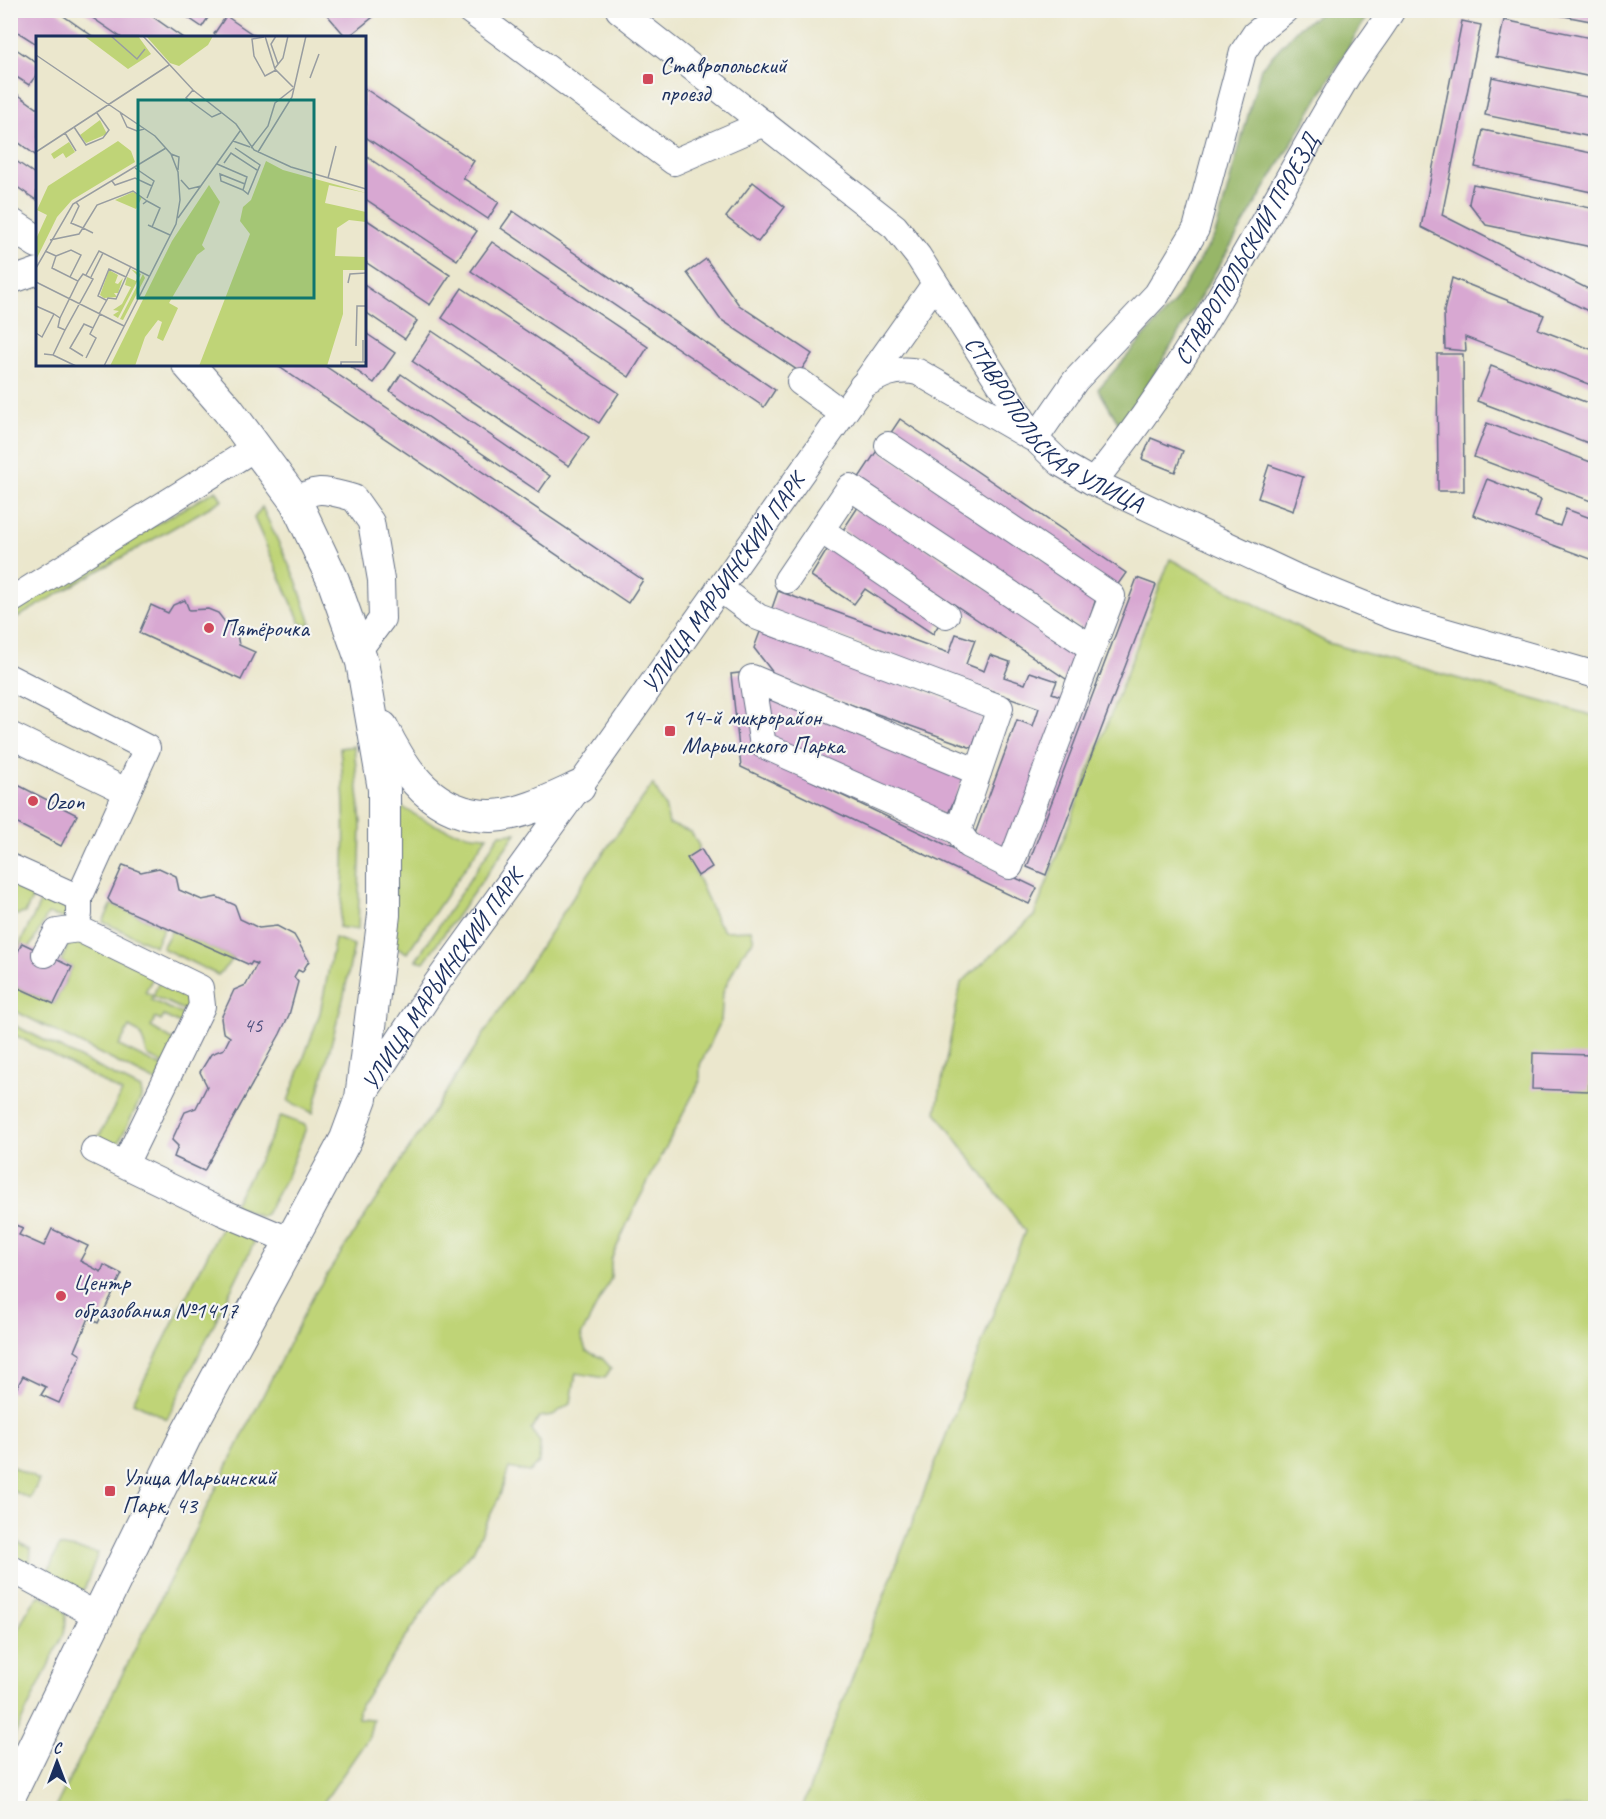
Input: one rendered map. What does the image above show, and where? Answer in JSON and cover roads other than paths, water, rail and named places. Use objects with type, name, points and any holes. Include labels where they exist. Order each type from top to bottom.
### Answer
[{"type":"main road","points":[[10,224],[36,241]]},
{"type":"main road","points":[[190,366],[256,447],[296,502],[333,580],[358,651],[384,789],[384,915],[361,1098]]},
{"type":"main road","points":[[369,702],[412,780],[439,801],[467,814],[493,816],[509,813],[579,787]]},
{"type":"main road","name":"УЛИЦА МАРЬИНСКИЙ ПАРК","points":[[10,1795],[186,1435],[346,1139],[361,1098]]},
{"type":"street","points":[[469,10],[674,162],[764,123]]},
{"type":"street","name":"СТАВРОПОЛЬСКАЯ УЛИЦА","points":[[619,10],[895,227],[918,256],[1035,439],[1060,463],[1093,482],[1296,577],[1395,617],[1596,675]]},
{"type":"street","points":[[859,388],[886,372],[904,369],[918,372],[1035,439],[1075,381],[1150,303],[1189,243],[1196,229],[1243,52],[1255,34],[1285,10]]},
{"type":"street","name":"СТАВРОПОЛЬСКИЙ ПРОЕЗД","points":[[1093,482],[1123,446],[1182,358],[1347,77],[1392,10]]},
{"type":"street","points":[[10,281],[36,272]]},
{"type":"street","name":"УЛИЦА МАРЬИНСКИЙ ПАРК","points":[[361,1098],[436,984],[579,787],[859,388],[935,284]]},
{"type":"street","points":[[800,382],[842,413]]},
{"type":"street","points":[[888,446],[1112,596],[1010,866],[968,845],[958,831],[763,745],[752,678],[978,772]]},
{"type":"street","points":[[10,602],[256,447]]},
{"type":"street","points":[[787,580],[850,487],[1092,648]]},
{"type":"street","points":[[296,502],[311,490],[323,490],[354,498],[371,522],[381,580],[382,619],[358,651]]},
{"type":"street","points":[[821,530],[946,615]]},
{"type":"street","points":[[719,588],[758,617],[1000,708],[958,831]]},
{"type":"street","points":[[10,678],[147,748],[78,898],[80,929]]},
{"type":"street","points":[[10,735],[126,791]]},
{"type":"street","points":[[10,867],[78,898]]},
{"type":"street","points":[[45,954],[57,932],[80,929],[200,988],[202,1006],[126,1164]]},
{"type":"street","points":[[94,1150],[222,1212],[291,1241]]},
{"type":"street","points":[[10,1568],[98,1616]]},
{"type":"place","name":"Ставропольский проезд","points":[[648,79]]},
{"type":"place","name":"Пятёрочка","points":[[209,628]]},
{"type":"place","name":"14-й микрорайон Марьинского Парка","points":[[670,731]]},
{"type":"place","name":"Ozon","points":[[33,801]]},
{"type":"place","name":"Центр образования №1417","points":[[61,1296]]},
{"type":"place","name":"Улица Марьинский Парк, 43","points":[[110,1491]]}]
